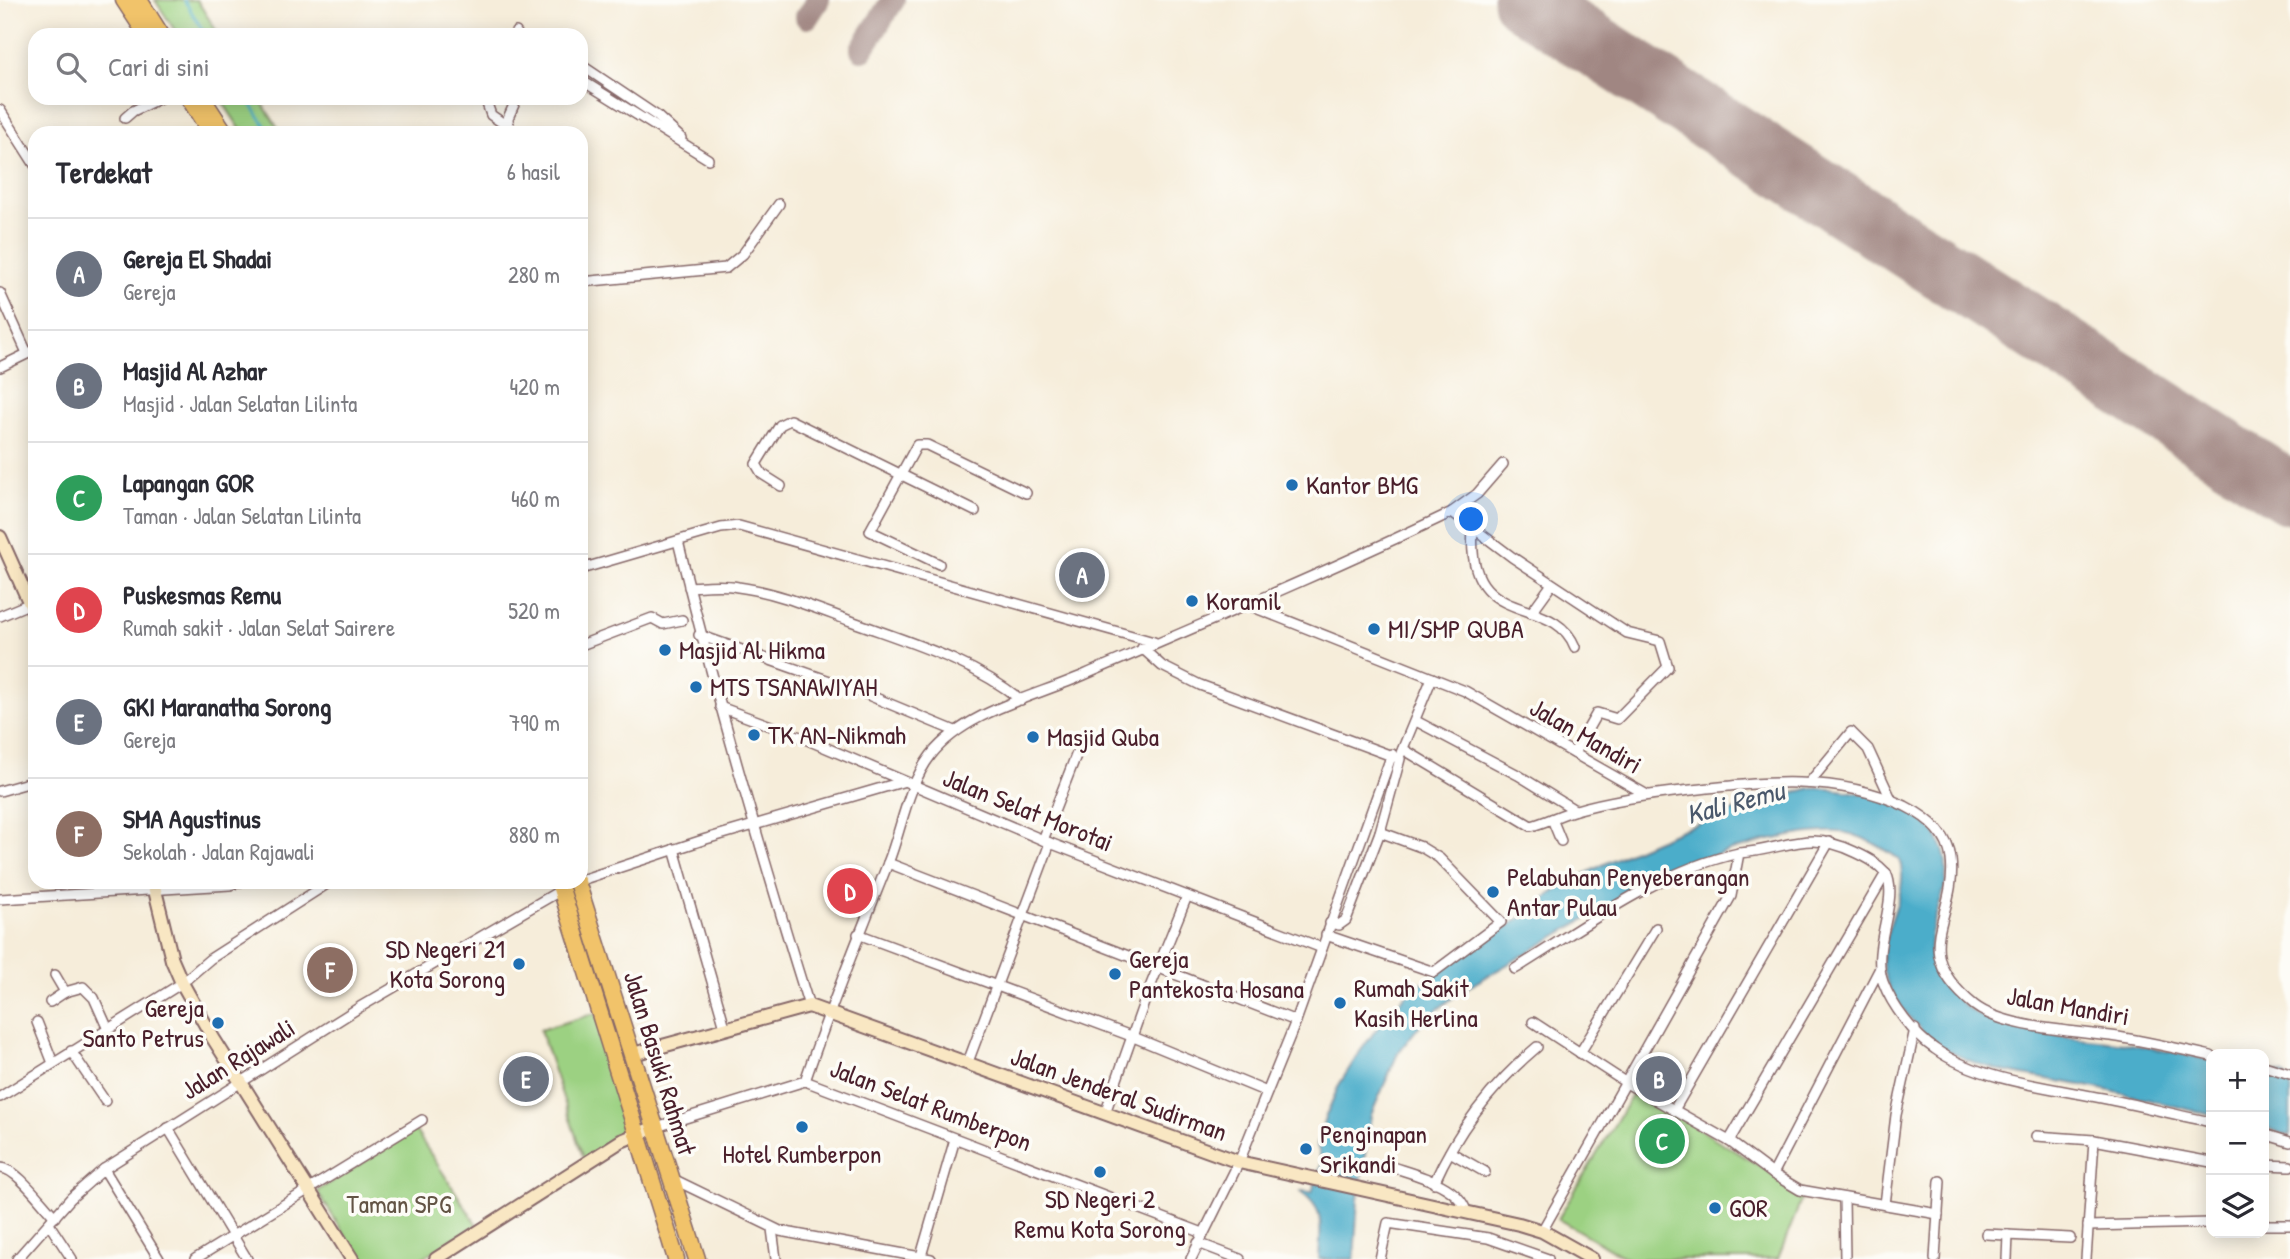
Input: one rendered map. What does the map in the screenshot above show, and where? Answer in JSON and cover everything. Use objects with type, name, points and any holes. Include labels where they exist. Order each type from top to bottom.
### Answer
[{"type":"highway","points":[[124,0],[142,28]]},
{"type":"highway","points":[[139,0],[157,28]]},
{"type":"highway","points":[[196,105],[218,126]]},
{"type":"highway","points":[[204,105],[209,126]]},
{"type":"highway","points":[[561,889],[646,1130],[676,1259]]},
{"type":"highway","name":"Jalan Basuki Rahmat","points":[[581,889],[633,1054],[646,1130],[670,1177],[697,1259]]},
{"type":"main road","points":[[0,537],[28,597]]},
{"type":"main road","points":[[154,889],[172,960],[182,982],[240,1082],[352,1259]]},
{"type":"main road","name":"Jalan Jenderal Sudirman","points":[[633,1054],[809,1006],[829,1011],[1239,1162],[1297,1178],[1492,1217],[1542,1231],[1592,1259]]},
{"type":"main road","points":[[436,1259],[646,1130]]},
{"type":"street","points":[[588,70],[657,116],[694,150]]},
{"type":"street","points":[[588,84],[708,159]]},
{"type":"street","points":[[125,118],[145,105]]},
{"type":"street","points":[[487,105],[491,115],[503,126]]},
{"type":"street","points":[[509,126],[515,105]]},
{"type":"street","points":[[0,110],[28,154]]},
{"type":"street","points":[[588,281],[726,268],[743,254],[779,204]]},
{"type":"street","points":[[0,293],[28,345]]},
{"type":"street","points":[[0,367],[28,353]]},
{"type":"street","points":[[780,486],[762,474],[756,464],[780,425],[790,420],[975,511]]},
{"type":"street","points":[[939,564],[870,531],[914,449],[924,443],[1026,493]]},
{"type":"street","points":[[805,1081],[858,934],[888,863],[913,787],[928,758],[955,731],[1154,642],[1248,605],[1452,512],[1477,494],[1503,464]]},
{"type":"street","points":[[1452,512],[1472,529],[1627,633],[1660,642],[1668,667],[1617,719],[1597,713],[1574,753]]},
{"type":"street","points":[[588,567],[721,528],[739,526],[1154,642]]},
{"type":"street","points":[[1472,529],[1471,560],[1482,582],[1496,598],[1567,633],[1575,647]]},
{"type":"street","points":[[678,541],[699,635],[752,827],[809,1006]]},
{"type":"street","points":[[1531,613],[1552,584]]},
{"type":"street","points":[[689,587],[722,585],[747,588],[828,613],[963,663],[987,675],[1021,700]]},
{"type":"street","name":"Jalan Mandiri","points":[[1248,605],[1465,691],[1647,795],[1751,783],[1809,783],[1848,787],[1891,799],[1928,820],[1948,844],[1952,868],[1937,946],[1945,970],[1974,1005],[1989,1013],[2034,1025],[2141,1041],[2206,1055]]},
{"type":"street","points":[[0,616],[28,609]]},
{"type":"street","points":[[588,642],[652,618],[663,624],[682,620]]},
{"type":"street","points":[[699,635],[861,692],[955,731]]},
{"type":"street","points":[[1142,648],[1162,666],[1200,685],[1398,754],[1530,825],[1575,810],[1647,795]]},
{"type":"street","points":[[1191,1259],[1239,1162],[1296,1021],[1330,923],[1398,754],[1416,721],[1432,678]]},
{"type":"street","name":"Jalan Selat Morotai","points":[[720,707],[803,738],[1046,842],[1322,948]]},
{"type":"street","points":[[1416,721],[1518,775],[1575,810]]},
{"type":"street","points":[[1809,783],[1850,732],[1868,749],[1891,799]]},
{"type":"street","points":[[968,1062],[1023,913],[1082,740]]},
{"type":"street","points":[[1330,923],[1339,925],[1346,920],[1380,832],[1401,765],[1398,754]]},
{"type":"street","name":"Jalan Rajawali","points":[[588,878],[674,849],[902,782]]},
{"type":"street","points":[[0,791],[28,783]]},
{"type":"street","points":[[1552,819],[1561,841]]},
{"type":"street","points":[[1326,935],[1434,972],[1501,922],[1439,858],[1421,847],[1380,832]]},
{"type":"street","points":[[1515,970],[1666,879],[1708,860],[1797,841],[1829,842],[1877,862],[1886,873],[1887,914],[1879,949],[1879,970],[1885,986],[1915,1029],[1933,1048],[1978,1069],[2060,1091],[2206,1121]]},
{"type":"street","points":[[1674,1110],[1829,842]]},
{"type":"street","points":[[674,849],[725,1027]]},
{"type":"street","points":[[1542,1231],[1628,1084],[1731,896],[1739,853]]},
{"type":"street","points":[[888,863],[1023,913],[1296,1021]]},
{"type":"street","points":[[1729,1141],[1886,873]]},
{"type":"street","points":[[0,899],[118,889]]},
{"type":"street","points":[[0,1097],[182,982],[210,959],[319,889]]},
{"type":"street","name":"Jalan Rajawali","points":[[17,1259],[104,1169],[360,1007],[555,889]]},
{"type":"street","points":[[1105,1113],[1131,1037],[1187,896]]},
{"type":"street","points":[[1580,1053],[1656,928]]},
{"type":"street","points":[[858,934],[1131,1037],[1267,1092]]},
{"type":"street","points":[[1773,1174],[1879,970]]},
{"type":"street","points":[[55,975],[65,992]]},
{"type":"street","points":[[50,1002],[77,987],[90,991],[107,1027]]},
{"type":"street","points":[[37,1022],[53,1063]]},
{"type":"street","points":[[1533,1022],[1628,1084],[1729,1141],[1773,1174],[1800,1189],[1938,1214]]},
{"type":"street","points":[[1885,1204],[1896,1115],[1915,1029]]},
{"type":"street","points":[[1434,1183],[1450,1152],[1495,1085],[1537,1047]]},
{"type":"street","points":[[71,1051],[105,1101]]},
{"type":"street","points":[[2269,1068],[2290,1074]]},
{"type":"street","name":"Jalan Selat Rumberpon","points":[[646,1130],[805,1081],[1203,1233]]},
{"type":"street","points":[[195,1259],[422,1120]]},
{"type":"street","points":[[168,1128],[247,1259]]},
{"type":"street","points":[[2036,1136],[2094,1140],[2206,1161]]},
{"type":"street","points":[[2269,1136],[2290,1142]]},
{"type":"street","points":[[670,1177],[772,1228],[926,1258],[956,1139]]},
{"type":"street","points":[[2086,1259],[2094,1140]]},
{"type":"street","points":[[1450,1152],[1485,1171]]},
{"type":"street","points":[[1384,1164],[1458,1194],[1466,1211]]},
{"type":"street","points":[[2269,1165],[2290,1166]]},
{"type":"street","points":[[0,1168],[6,1168],[16,1175],[52,1221],[72,1259]]},
{"type":"street","points":[[104,1169],[159,1259]]},
{"type":"street","points":[[1935,1259],[1940,1181]]},
{"type":"street","points":[[1844,1198],[1845,1259]]},
{"type":"street","points":[[1488,1238],[1492,1217]]},
{"type":"street","points":[[1380,1259],[1388,1223],[1488,1238],[1548,1259]]},
{"type":"street","points":[[2088,1226],[2206,1223]]},
{"type":"street","points":[[2269,1225],[2290,1225]]},
{"type":"street","points":[[772,1228],[776,1259]]},
{"type":"street","points":[[1986,1234],[2070,1238]]},
{"type":"street","points":[[2007,1259],[2008,1235]]},
{"type":"street","points":[[1198,1243],[1240,1259]]},
{"type":"green space","points":[[155,0],[197,0],[215,28],[173,28]]},
{"type":"green space","points":[[225,105],[263,105],[277,126],[238,126]]},
{"type":"green space","points":[[596,1013],[628,1116],[614,1142],[584,1160],[540,1030]]},
{"type":"green space","points":[[1635,1090],[1804,1193],[1778,1259],[1628,1259],[1558,1219]]},
{"type":"green space","name":"Taman SPG","points":[[415,1130],[477,1225],[421,1259],[360,1259],[317,1191]]},
{"type":"water","points":[[1811,788],[1858,793],[1905,808],[1924,821],[1938,838],[1945,859],[1945,885],[1933,927],[1931,960],[1939,977],[1952,993],[1965,1006],[1986,1019],[2022,1030],[2117,1042],[2206,1059],[2206,1114],[2106,1090],[2011,1073],[1962,1058],[1940,1045],[1919,1028],[1901,1006],[1884,973],[1884,944],[1901,887],[1899,859],[1851,834],[1810,833],[1783,837],[1701,859],[1661,875],[1460,992],[1424,1020],[1398,1053],[1371,1115],[1358,1199],[1354,1259],[1319,1259],[1320,1220],[1314,1205],[1300,1191],[1312,1192],[1322,1162],[1317,1145],[1339,1085],[1386,1016],[1409,992],[1516,921],[1561,887],[1600,866],[1719,816]]},
{"type":"water","points":[[2269,1071],[2284,1074],[2290,1084],[2290,1136],[2269,1129]]},
{"type":"waterway","points":[[184,0],[202,28]]},
{"type":"waterway","points":[[252,105],[265,126]]},
{"type":"taxiway","points":[[807,17],[818,0]]},
{"type":"taxiway","points":[[862,49],[893,0]]},
{"type":"runway","points":[[1524,0],[2290,493]]},
{"type":"place","name":"Kantor BMG","points":[[1292,485]]},
{"type":"place","name":"Gereja El Shadai","points":[[1082,575]]},
{"type":"place","name":"Koramil","points":[[1192,601]]},
{"type":"place","name":"MI/SMP QUBA","points":[[1374,629]]},
{"type":"place","name":"Masjid Al Hikma","points":[[665,650]]},
{"type":"place","name":"MTS TSANAWIYAH","points":[[696,687]]},
{"type":"place","name":"TK AN-Nikmah","points":[[754,735]]},
{"type":"place","name":"Masjid Quba","points":[[1033,737]]},
{"type":"place","name":"Puskesmas Remu","points":[[850,891]]},
{"type":"place","name":"Pelabuhan Penyeberangan Antar Pulau","points":[[1493,892]]},
{"type":"place","name":"SD Negeri 21 Kota Sorong","points":[[519,964]]},
{"type":"place","name":"SMA Agustinus","points":[[330,970]]},
{"type":"place","name":"Gereja Pantekosta Hosana","points":[[1115,974]]},
{"type":"place","name":"Rumah Sakit Kasih Herlina","points":[[1340,1003]]},
{"type":"place","name":"Gereja Santo Petrus","points":[[218,1023]]},
{"type":"place","name":"GKI Maranatha Sorong","points":[[526,1079]]},
{"type":"place","name":"Masjid Al Azhar","points":[[1659,1079]]},
{"type":"place","name":"Hotel Rumberpon","points":[[802,1127]]},
{"type":"place","name":"Lapangan GOR","points":[[1662,1141]]},
{"type":"place","name":"Penginapan Srikandi","points":[[1306,1149]]},
{"type":"place","name":"SD Negeri 2 Remu Kota Sorong","points":[[1100,1172]]},
{"type":"place","name":"GOR","points":[[1715,1208]]},
{"type":"water label","name":"Kali Remu","points":[[1735,802]]}]
